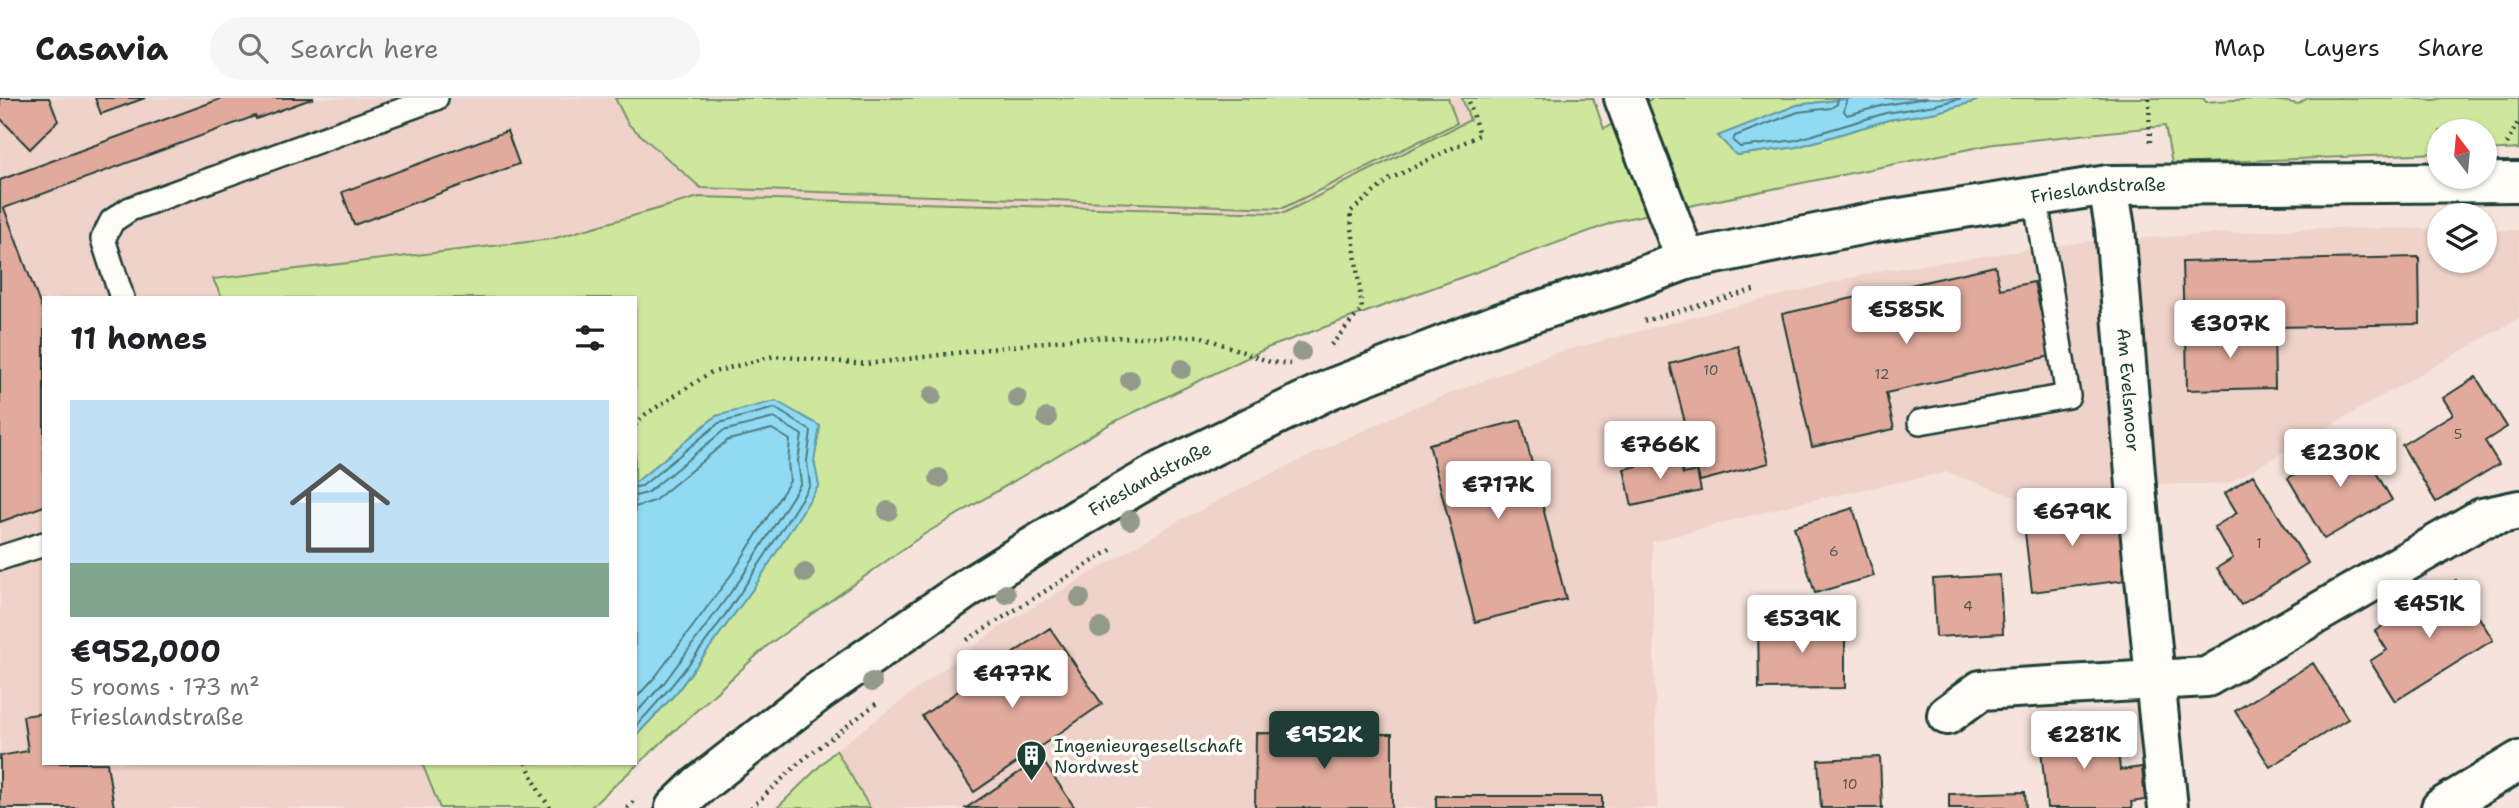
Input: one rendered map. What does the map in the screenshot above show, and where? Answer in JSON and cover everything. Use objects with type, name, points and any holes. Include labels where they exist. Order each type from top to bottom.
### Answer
[{"type":"street","points":[[1624,98],[1686,260]]},
{"type":"street","name":"Frieslandstraße","points":[[675,808],[699,785],[818,692],[939,607],[1070,524],[1167,468],[1330,389],[1498,324],[1686,260],[1875,222],[2108,186],[2519,182]]},
{"type":"street","name":"Am Evelsmoor","points":[[2108,186],[2115,228],[2138,506],[2168,808]]},
{"type":"street","points":[[1947,715],[1981,690],[2207,677],[2482,518],[2519,510]]},
{"type":"street","points":[[2441,808],[2519,761]]},
{"type":"lane","points":[[121,296],[103,239],[112,220],[130,209],[436,98]]},
{"type":"lane","points":[[1920,422],[2068,396],[2035,196]]},
{"type":"lane","points":[[0,558],[42,545]]},
{"type":"path","points":[[1329,347],[1362,309],[1350,212],[1390,179],[1479,135],[1468,98]]},
{"type":"path","points":[[2149,98],[2151,154]]},
{"type":"path","points":[[1637,323],[1764,287]]},
{"type":"path","points":[[637,423],[646,414],[710,373],[774,356],[866,364],[1079,338],[1200,336],[1270,362],[1302,365]]},
{"type":"path","points":[[959,646],[1115,547]]},
{"type":"path","points":[[751,808],[800,762],[883,698]]},
{"type":"path","points":[[527,765],[538,791],[550,808]]},
{"type":"shaded area","points":[[0,98],[1462,98],[1471,119],[1284,213],[699,197],[552,239],[214,279],[222,296],[42,296],[42,765],[423,765],[440,808],[0,808]]},
{"type":"shaded area","points":[[2321,228],[2427,229],[2427,273],[2497,273],[2497,230],[2519,230],[2519,318],[2227,484],[2156,484],[2130,239]]},
{"type":"shaded area","points":[[2098,240],[2124,488],[2021,499],[1947,472],[1797,503],[1652,542],[1657,808],[870,808],[836,750],[997,629],[1173,524],[1403,412],[1551,354],[1745,304],[1880,271]]},
{"type":"green space","points":[[615,98],[1448,98],[1457,123],[1283,208],[701,188],[628,124]]},
{"type":"green space","points":[[1462,98],[1593,98],[1604,129],[1653,98],[1854,98],[1797,105],[1718,136],[1737,155],[1797,147],[1888,120],[1937,112],[1979,98],[2203,98],[2206,102],[2253,100],[2298,104],[2308,98],[2519,98],[2519,149],[2497,150],[2497,119],[2427,119],[2427,153],[2172,164],[2165,126],[1994,144],[1620,220],[1267,348],[1112,423],[923,535],[768,645],[637,765],[637,735],[676,693],[755,586],[818,485],[814,461],[820,426],[716,416],[637,481],[637,296],[221,296],[213,279],[552,239],[699,197],[1284,213],[1470,120]]},
{"type":"green space","points":[[836,750],[870,808],[777,808]]},
{"type":"green space","points":[[423,765],[637,765],[590,808],[440,808]]},
{"type":"water","points":[[1854,98],[1979,98],[1937,112],[1888,120],[1797,147],[1736,155],[1718,136],[1797,105]]},
{"type":"water","points":[[776,401],[820,426],[814,461],[819,485],[755,586],[676,693],[637,735],[637,481],[716,416]]},
{"type":"building","points":[[0,98],[49,98],[58,121],[30,149],[0,118]]},
{"type":"building","points":[[95,98],[145,98],[101,114]]},
{"type":"building","points":[[223,98],[314,98],[256,119],[255,116],[4,208],[42,310],[42,507],[0,522],[0,180]]},
{"type":"building","points":[[507,131],[519,164],[354,225],[342,192]]},
{"type":"building","points":[[2419,257],[2420,324],[2184,329],[2182,262]]},
{"type":"building","points":[[1995,266],[2000,289],[2034,282],[2051,356],[1886,393],[1894,429],[1812,447],[1782,314]]},
{"type":"building","points":[[2274,330],[2275,388],[2187,390],[2186,332]]},
{"type":"building","points":[[1738,346],[1769,463],[1700,481],[1670,364]]},
{"type":"building","points":[[2476,377],[2507,427],[2485,441],[2499,464],[2436,502],[2402,445],[2453,414],[2443,398]]},
{"type":"building","points":[[1521,420],[1566,599],[1475,622],[1429,444]]},
{"type":"building","points":[[2356,438],[2392,500],[2324,539],[2288,478]]},
{"type":"building","points":[[1679,456],[1683,474],[1697,471],[1701,491],[1632,506],[1624,469]]},
{"type":"building","points":[[2253,475],[2308,563],[2241,605],[2217,568],[2233,558],[2214,527],[2237,513],[2225,493]]},
{"type":"building","points":[[2045,496],[2048,519],[2119,510],[2127,580],[2032,592],[2021,499]]},
{"type":"building","points":[[1853,508],[1874,576],[1815,593],[1794,527]]},
{"type":"building","points":[[2000,575],[2003,633],[1936,637],[1933,579]]},
{"type":"building","points":[[2456,580],[2493,640],[2395,701],[2370,661],[2387,650],[2375,631]]},
{"type":"building","points":[[1845,621],[1845,688],[1759,689],[1758,622]]},
{"type":"building","name":"Ingenieurgesellschaft Nordwest","points":[[1050,628],[1102,704],[974,792],[922,716]]},
{"type":"building","points":[[2313,663],[2348,719],[2270,767],[2235,711]]},
{"type":"building","points":[[42,713],[42,765],[107,765],[114,808],[0,808],[0,756],[28,751],[23,716]]},
{"type":"building","points":[[2077,715],[2080,753],[2118,749],[2120,770],[2142,767],[2145,800],[2131,802],[2132,808],[2047,808],[2038,719]]},
{"type":"building","points":[[1256,733],[1392,734],[1392,808],[1255,808]]},
{"type":"building","points":[[1880,757],[1882,808],[1821,808],[1818,760]]},
{"type":"building","name":"Ingenieurgesellschaft Nordwest","points":[[1041,758],[1075,808],[966,808]]},
{"type":"building","points":[[2025,792],[2026,808],[1949,808],[1949,794]]},
{"type":"building","points":[[1436,796],[1602,796],[1602,808],[1436,808]]},
{"type":"place","name":"Ingenieurgesellschaft Nordwest","points":[[1031,783]]}]
